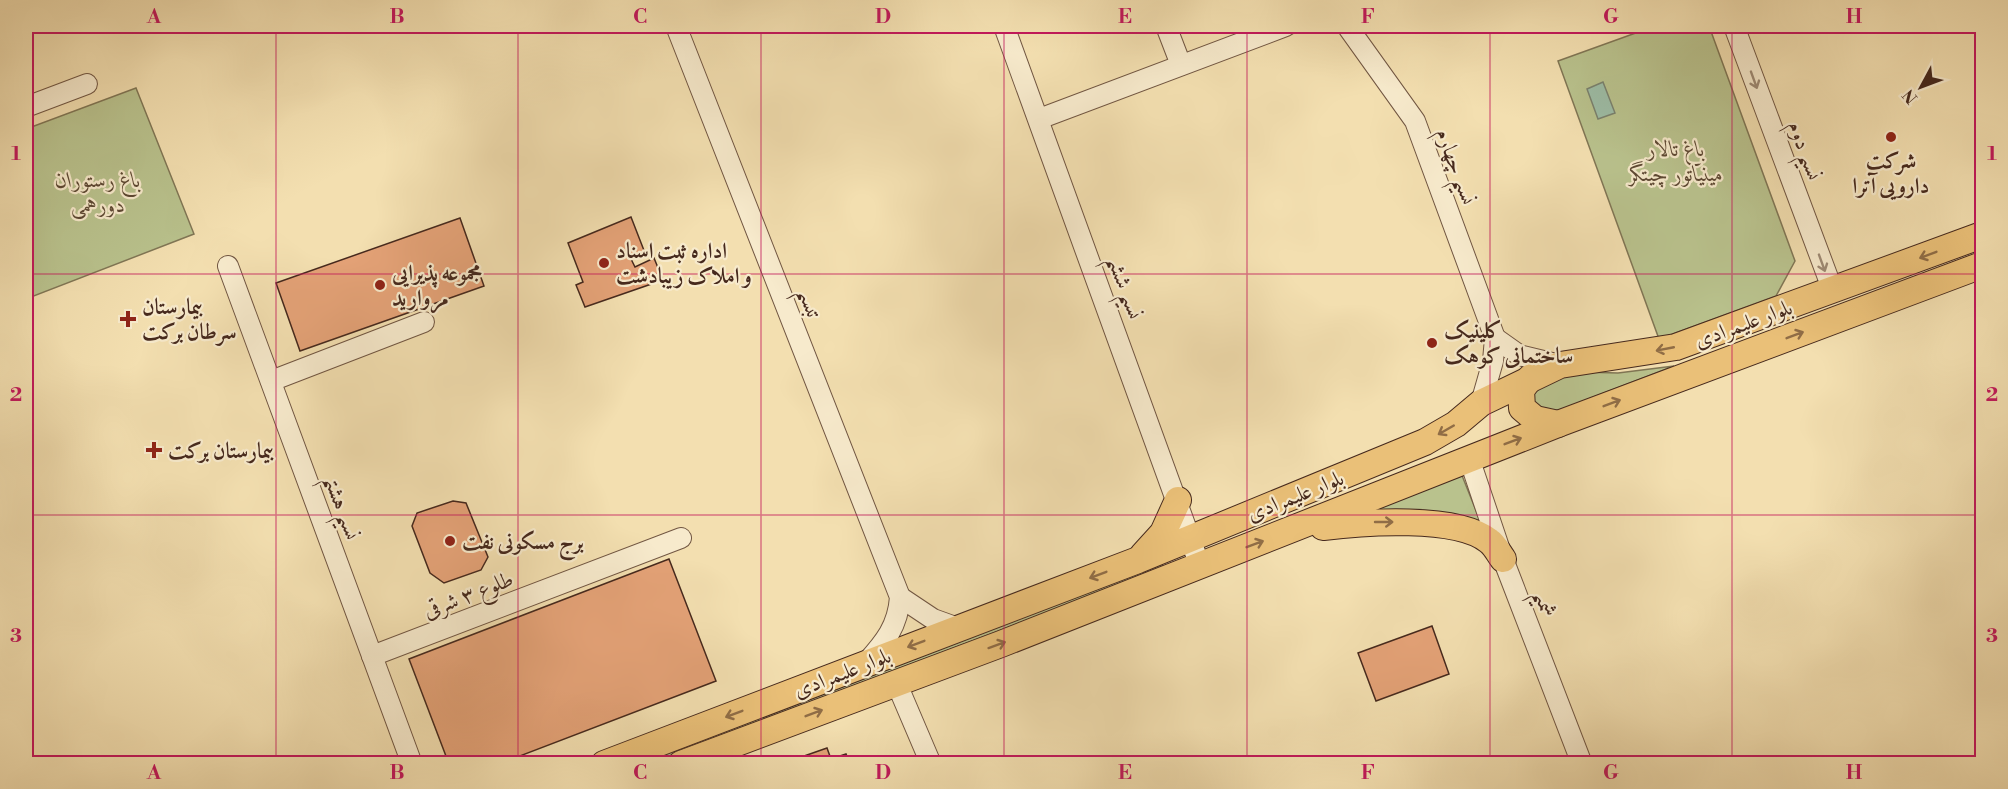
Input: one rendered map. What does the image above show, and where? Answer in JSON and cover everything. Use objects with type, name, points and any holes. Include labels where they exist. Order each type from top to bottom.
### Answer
[{"type":"main road","name":"بلوار علیمرادی","points":[[604,764],[1138,560],[1425,442],[1456,424],[1481,403],[1560,365],[1676,346],[1983,235]]},
{"type":"main road","name":"بلوار علیمرادی","points":[[681,764],[1200,566],[1469,458],[1983,265]]},
{"type":"main road","points":[[1531,377],[1521,390],[1522,408],[1535,419],[1558,424]]},
{"type":"main road","points":[[1138,560],[1163,533],[1178,500]]},
{"type":"main road","points":[[1284,533],[1357,522],[1412,522],[1466,530],[1489,541],[1503,559]]},
{"type":"street","name":"تبسم","points":[[676,26],[900,597]]},
{"type":"street","name":"نسیم ششم","points":[[1004,26],[1178,500],[1200,566]]},
{"type":"street","points":[[1166,26],[1181,65]]},
{"type":"street","points":[[1039,119],[1286,26]]},
{"type":"street","name":"نسیم چهارم","points":[[1347,26],[1415,121],[1495,338],[1493,361],[1481,403]]},
{"type":"street","name":"نسیم دوم","points":[[1734,26],[1833,291]]},
{"type":"street","points":[[26,107],[87,84]]},
{"type":"street","name":"نسیم هشتم","points":[[228,266],[412,764]]},
{"type":"street","points":[[271,381],[424,322]]},
{"type":"street","points":[[1495,338],[1519,355],[1560,365]]},
{"type":"street","name":"شمیم","points":[[1469,458],[1503,559],[1582,764]]},
{"type":"street","name":"طلوع ۳ شرقی","points":[[372,656],[681,538]]},
{"type":"street","points":[[900,597],[933,619],[958,628]]},
{"type":"street","points":[[865,664],[892,632],[899,616],[900,597]]},
{"type":"street","points":[[896,682],[931,764]]},
{"type":"green space","name":"باغ تالار مینیاتور چیتگر","points":[[1655,26],[1709,26],[1795,261],[1776,296],[1659,339],[1558,61]]},
{"type":"green space","name":"باغ رستوران دورهمی","points":[[136,88],[194,234],[26,299],[26,129]]},
{"type":"green space","points":[[1674,366],[1547,415],[1534,412],[1532,380],[1546,371],[1618,373]]},
{"type":"green space","points":[[1461,473],[1481,523],[1351,516]]},
{"type":"green space","points":[[1160,561],[1164,568],[651,763],[625,764]]},
{"type":"shaded area","points":[[1603,82],[1615,113],[1598,119],[1587,89]]},
{"type":"building","name":"اداره ثبت اسناد و املاک زیبادشت","points":[[631,217],[645,253],[631,259],[635,267],[654,258],[663,280],[585,307],[576,285],[583,282],[568,243]]},
{"type":"building","name":"مجموعه پذیرایی مروارید","points":[[460,218],[484,286],[300,351],[276,283]]},
{"type":"building","name":"برج مسکونی نفت","points":[[453,501],[466,503],[488,557],[481,570],[444,583],[430,573],[412,526],[417,513]]},
{"type":"building","points":[[669,559],[716,681],[499,764],[449,764],[409,659]]},
{"type":"building","points":[[1432,626],[1449,674],[1376,701],[1358,653]]},
{"type":"building","points":[[827,748],[831,759],[846,754],[850,764],[787,762]]},
{"type":"place","name":"شرکت دارویی آترا","points":[[1891,137]]},
{"type":"place","name":"اداره ثبت اسناد و املاک زیبادشت","points":[[604,263]]},
{"type":"place","name":"مجموعه پذیرایی مروارید","points":[[380,285]]},
{"type":"place","name":"بیمارستان سرطان برکت","points":[[128,319]]},
{"type":"place","name":"کلینیک ساختمانی کوهک","points":[[1432,343]]},
{"type":"place","name":"بیمارستان برکت","points":[[154,450]]},
{"type":"place","name":"برج مسکونی نفت","points":[[450,541]]}]
